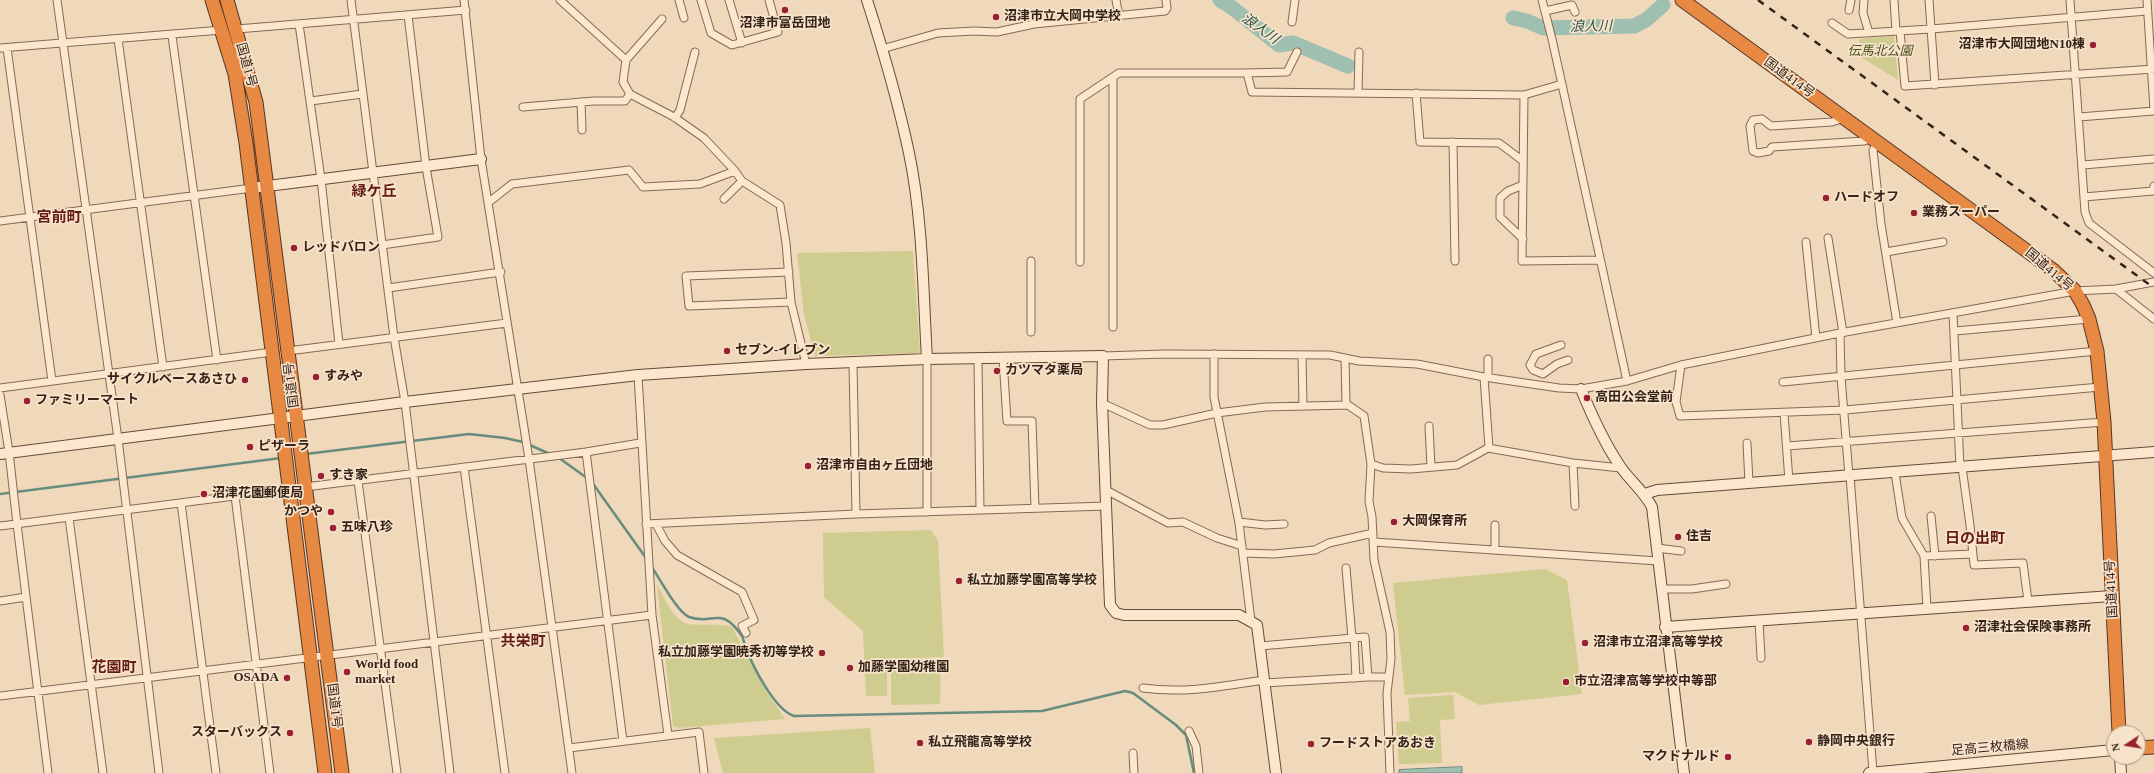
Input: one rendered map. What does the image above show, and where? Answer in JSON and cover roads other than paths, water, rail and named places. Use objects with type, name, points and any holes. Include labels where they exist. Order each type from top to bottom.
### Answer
[{"type":"highway","name":"国道1号","points":[[212,0],[235,74],[252,188],[325,773]]},
{"type":"highway","name":"国道1号","points":[[227,0],[237,29],[256,102],[342,773]]},
{"type":"highway","name":"国道414号","points":[[1682,0],[2053,270],[2075,290],[2089,319],[2097,352],[2104,422],[2119,725]]},
{"type":"street","points":[[57,0],[62,44],[87,210],[107,373],[118,439],[125,510],[159,773]]},
{"type":"street","points":[[350,0],[394,337],[405,402],[450,773]]},
{"type":"street","points":[[464,0],[481,159],[501,272],[507,323],[529,459],[572,773]]},
{"type":"street","points":[[560,0],[626,60]]},
{"type":"street","points":[[679,0],[684,18]]},
{"type":"street","points":[[702,0],[711,33],[732,46],[778,32],[769,0]]},
{"type":"street","points":[[729,0],[742,43]]},
{"type":"street","points":[[867,0],[882,49],[909,153],[915,190],[921,257],[927,359],[927,512]]},
{"type":"street","points":[[1116,0],[1119,16]]},
{"type":"street","points":[[882,49],[938,33],[974,31],[997,32],[1034,24],[1165,11],[1167,8],[1166,0]]},
{"type":"street","points":[[1292,22],[1295,0]]},
{"type":"street","points":[[1542,0],[1562,84],[1626,380]]},
{"type":"street","points":[[1849,10],[1852,0]]},
{"type":"street","points":[[1864,0],[1863,13],[1869,33]]},
{"type":"street","points":[[1894,0],[1905,86],[2153,69]]},
{"type":"street","points":[[1929,0],[1935,85]]},
{"type":"street","points":[[2070,0],[2083,165],[2085,212],[2089,224],[2154,273]]},
{"type":"street","points":[[2079,117],[2154,110],[2153,69],[2147,0]]},
{"type":"street","points":[[1545,11],[1572,5],[1575,12]]},
{"type":"street","points":[[237,29],[466,10]]},
{"type":"street","points":[[1832,23],[1848,34],[1931,29],[2148,11]]},
{"type":"street","points":[[382,245],[438,237],[426,166],[408,15]]},
{"type":"street","points":[[662,19],[626,60],[623,82],[630,94],[675,118],[704,138],[735,171],[742,181],[780,205],[791,302],[806,364]]},
{"type":"street","points":[[299,24],[321,179],[340,344]]},
{"type":"street","points":[[52,381],[30,218],[4,48],[172,36],[222,30]]},
{"type":"street","points":[[172,36],[217,360]]},
{"type":"street","points":[[118,39],[142,203],[163,367]]},
{"type":"street","points":[[675,118],[680,110],[695,52]]},
{"type":"street","points":[[1080,262],[1080,99],[1119,73],[1287,72],[1297,52]]},
{"type":"street","points":[[1358,93],[1359,52]]},
{"type":"street","points":[[1245,73],[1247,73],[1252,92],[1524,95],[1562,84]]},
{"type":"street","points":[[1113,78],[1113,327]]},
{"type":"street","points":[[1416,93],[1420,142],[1499,143],[1523,161]]},
{"type":"street","points":[[311,101],[362,94]]},
{"type":"street","points":[[523,106],[625,101],[630,94]]},
{"type":"street","points":[[1524,95],[1522,262],[1600,260]]},
{"type":"street","points":[[581,102],[582,130]]},
{"type":"street","points":[[1844,118],[1832,122],[1771,126],[1762,119],[1754,120],[1750,126],[1753,151],[1758,153],[1769,151],[1772,147],[1874,140],[1873,150],[1897,323]]},
{"type":"street","points":[[1453,142],[1455,261]]},
{"type":"street","points":[[0,221],[481,159]]},
{"type":"street","points":[[2083,165],[2154,159]]},
{"type":"street","points":[[488,202],[512,184],[629,170],[643,187],[700,184],[735,171]]},
{"type":"street","points":[[724,198],[742,181]]},
{"type":"street","points":[[1522,239],[1500,217],[1500,198],[1508,190],[1523,185]]},
{"type":"street","points":[[2084,197],[2153,191],[2154,186]]},
{"type":"street","points":[[1828,238],[1842,333],[1841,377],[1862,612],[1873,773]]},
{"type":"street","points":[[1806,242],[1816,338]]},
{"type":"street","points":[[1886,252],[1944,242]]},
{"type":"street","points":[[1031,261],[1031,332]]},
{"type":"street","points":[[388,288],[501,272]]},
{"type":"street","points":[[788,272],[686,276],[689,306],[791,302]]},
{"type":"street","points":[[5,453],[405,402],[638,375],[806,364],[854,364],[927,359],[978,360],[1214,354],[1330,355],[1345,358],[1417,364],[1486,377],[1559,388],[1581,389],[1626,380],[1680,365],[1842,333],[2075,290],[2116,289],[2154,282]]},
{"type":"street","points":[[2116,289],[2154,319]]},
{"type":"street","points":[[1954,313],[1961,467],[1974,565],[2023,563],[2028,601]]},
{"type":"street","points":[[1955,331],[2089,319]]},
{"type":"street","points":[[288,351],[507,323]]},
{"type":"street","points":[[1561,345],[1536,354],[1530,365],[1533,370],[1543,374],[1557,364],[1568,360]]},
{"type":"street","points":[[0,388],[272,352]]},
{"type":"street","points":[[1783,382],[2097,352]]},
{"type":"street","points":[[1214,354],[1214,398],[1239,522],[1252,620]]},
{"type":"street","points":[[1302,355],[1303,406]]},
{"type":"street","points":[[1103,356],[1102,403],[1110,605],[1116,613],[1124,615],[1239,615],[1252,620],[1257,625],[1276,773]]},
{"type":"street","points":[[1345,358],[1346,405]]},
{"type":"street","points":[[1488,358],[1486,377],[1490,448]]},
{"type":"street","points":[[1003,359],[1007,421],[1032,421],[1035,508]]},
{"type":"street","points":[[978,360],[980,510]]},
{"type":"street","points":[[854,364],[856,514]]},
{"type":"street","points":[[1680,365],[1676,402],[1680,416],[1844,410],[1957,399],[2100,388]]},
{"type":"street","points":[[638,375],[640,443],[652,615],[668,734]]},
{"type":"street","points":[[1581,389],[1603,442],[1621,468],[1645,494],[1652,507],[1665,627],[1684,773]]},
{"type":"street","points":[[0,395],[5,453],[17,524],[48,773]]},
{"type":"street","points":[[1102,403],[1150,425],[1163,425],[1189,421],[1217,413],[1265,407],[1346,405],[1362,412],[1364,416],[1371,464],[1369,501],[1374,542],[1374,560],[1390,632],[1391,659],[1387,693],[1390,773]]},
{"type":"street","points":[[1784,413],[1789,481]]},
{"type":"street","points":[[1787,446],[2104,422]]},
{"type":"street","points":[[1428,426],[1431,467]]},
{"type":"street","points":[[1747,442],[1749,483]]},
{"type":"street","points":[[306,487],[586,452],[640,443]]},
{"type":"street","points":[[1371,464],[1383,468],[1457,465],[1490,448],[1573,463],[1621,468]]},
{"type":"street","points":[[586,452],[623,741]]},
{"type":"street","points":[[1645,494],[1657,490],[2154,452]]},
{"type":"street","points":[[1573,463],[1575,506]]},
{"type":"street","points":[[464,467],[488,635],[505,773]]},
{"type":"street","points":[[1895,473],[1902,518],[1924,556],[1927,608]]},
{"type":"street","points":[[358,481],[397,773]]},
{"type":"street","points":[[0,526],[289,489]]},
{"type":"street","points":[[1106,490],[1168,523],[1183,522],[1242,550],[1274,554],[1315,550],[1329,543],[1373,533]]},
{"type":"street","points":[[235,496],[270,773]]},
{"type":"street","points":[[181,503],[216,773]]},
{"type":"street","points":[[646,524],[856,514],[1107,506]]},
{"type":"street","points":[[1931,516],[1935,556]]},
{"type":"street","points":[[69,518],[93,683],[103,773]]},
{"type":"street","points":[[1239,522],[1265,525],[1284,524]]},
{"type":"street","points":[[656,524],[665,541],[677,555],[742,592],[754,620],[742,626],[746,633]]},
{"type":"street","points":[[1495,525],[1495,550]]},
{"type":"street","points":[[1374,542],[1658,561]]},
{"type":"street","points":[[1656,548],[1681,551]]},
{"type":"street","points":[[1924,556],[1973,554]]},
{"type":"street","points":[[1346,568],[1356,678]]},
{"type":"street","points":[[1661,589],[1692,589],[1726,584]]},
{"type":"street","points":[[1665,627],[1862,612],[2112,596]]},
{"type":"street","points":[[0,600],[26,597]]},
{"type":"street","points":[[0,696],[93,683],[202,671],[553,626],[652,615]]},
{"type":"street","points":[[1758,620],[1761,658]]},
{"type":"street","points":[[1260,646],[1365,637],[1368,677]]},
{"type":"street","points":[[1144,688],[1164,691],[1264,681],[1389,677]]},
{"type":"street","points":[[1189,730],[1196,746],[1199,773]]},
{"type":"street","points":[[569,748],[668,734],[699,732],[704,773]]},
{"type":"street","name":"足高三枚橋線","points":[[1869,773],[2106,751]]},
{"type":"street","points":[[1133,753],[1134,773]]},
{"type":"waterway","name":"浪人川","points":[[1220,0],[1230,6],[1279,45],[1293,43],[1348,66]]},
{"type":"waterway","name":"浪人川","points":[[1513,18],[1527,21],[1543,28],[1634,26],[1646,20],[1663,5]]},
{"type":"waterway","points":[[306,454],[469,434],[505,438],[523,442],[550,454]]},
{"type":"waterway","points":[[0,494],[281,458]]},
{"type":"waterway","points":[[559,458],[587,478]]},
{"type":"waterway","points":[[591,481],[646,558]]},
{"type":"waterway","points":[[651,566],[674,602],[684,614],[698,619],[722,618],[734,626],[742,636],[749,656],[772,697],[779,706],[794,716],[1042,711],[1125,691],[1133,693],[1176,725],[1186,735],[1194,773]]},
{"type":"railway","points":[[1758,0],[2154,288]]},
{"type":"place","name":"沼津市富岳団地","points":[[785,10]]},
{"type":"place","name":"沼津市立大岡中学校","points":[[996,17]]},
{"type":"place","name":"沼津市大岡団地N10棟","points":[[2093,45]]},
{"type":"place","name":"ハードオフ","points":[[1826,198]]},
{"type":"place","name":"業務スーパー","points":[[1914,213]]},
{"type":"place","name":"レッドバロン","points":[[294,248]]},
{"type":"place","name":"セブン-イレブン","points":[[727,351]]},
{"type":"place","name":"カツマタ薬局","points":[[997,371]]},
{"type":"place","name":"すみや","points":[[316,377]]},
{"type":"place","name":"サイクルベースあさひ","points":[[245,380]]},
{"type":"place","name":"高田公会堂前","points":[[1587,398]]},
{"type":"place","name":"ファミリーマート","points":[[27,401]]},
{"type":"place","name":"ピザーラ","points":[[250,447]]},
{"type":"place","name":"沼津市自由ヶ丘団地","points":[[808,466]]},
{"type":"place","name":"すき家","points":[[321,476]]},
{"type":"place","name":"沼津花園郵便局","points":[[204,494]]},
{"type":"place","name":"かつや","points":[[331,512]]},
{"type":"place","name":"大岡保育所","points":[[1394,522]]},
{"type":"place","name":"五味八珍","points":[[333,528]]},
{"type":"place","name":"住吉","points":[[1678,537]]},
{"type":"place","name":"私立加藤学園高等学校","points":[[959,581]]},
{"type":"place","name":"沼津社会保険事務所","points":[[1966,628]]},
{"type":"place","name":"沼津市立沼津高等学校","points":[[1585,643]]},
{"type":"place","name":"私立加藤学園暁秀初等学校","points":[[822,653]]},
{"type":"place","name":"加藤学園幼稚園","points":[[850,668]]},
{"type":"place","name":"World food market","points":[[347,672]]},
{"type":"place","name":"OSADA","points":[[287,678]]},
{"type":"place","name":"市立沼津高等学校中等部","points":[[1566,682]]},
{"type":"place","name":"スターバックス","points":[[290,733]]},
{"type":"place","name":"静岡中央銀行","points":[[1809,742]]},
{"type":"place","name":"私立飛龍高等学校","points":[[920,743]]},
{"type":"place","name":"フードストアあおき","points":[[1311,744]]},
{"type":"place","name":"マクドナルド","points":[[1728,757]]},
{"type":"district","name":"緑ケ丘","points":[[374,192]]},
{"type":"district","name":"宮前町","points":[[59,218]]},
{"type":"district","name":"日の出町","points":[[1975,539]]},
{"type":"district","name":"共栄町","points":[[523,642]]},
{"type":"district","name":"花園町","points":[[114,668]]},
{"type":"park label","name":"伝馬北公園","points":[[1880,52]]}]
